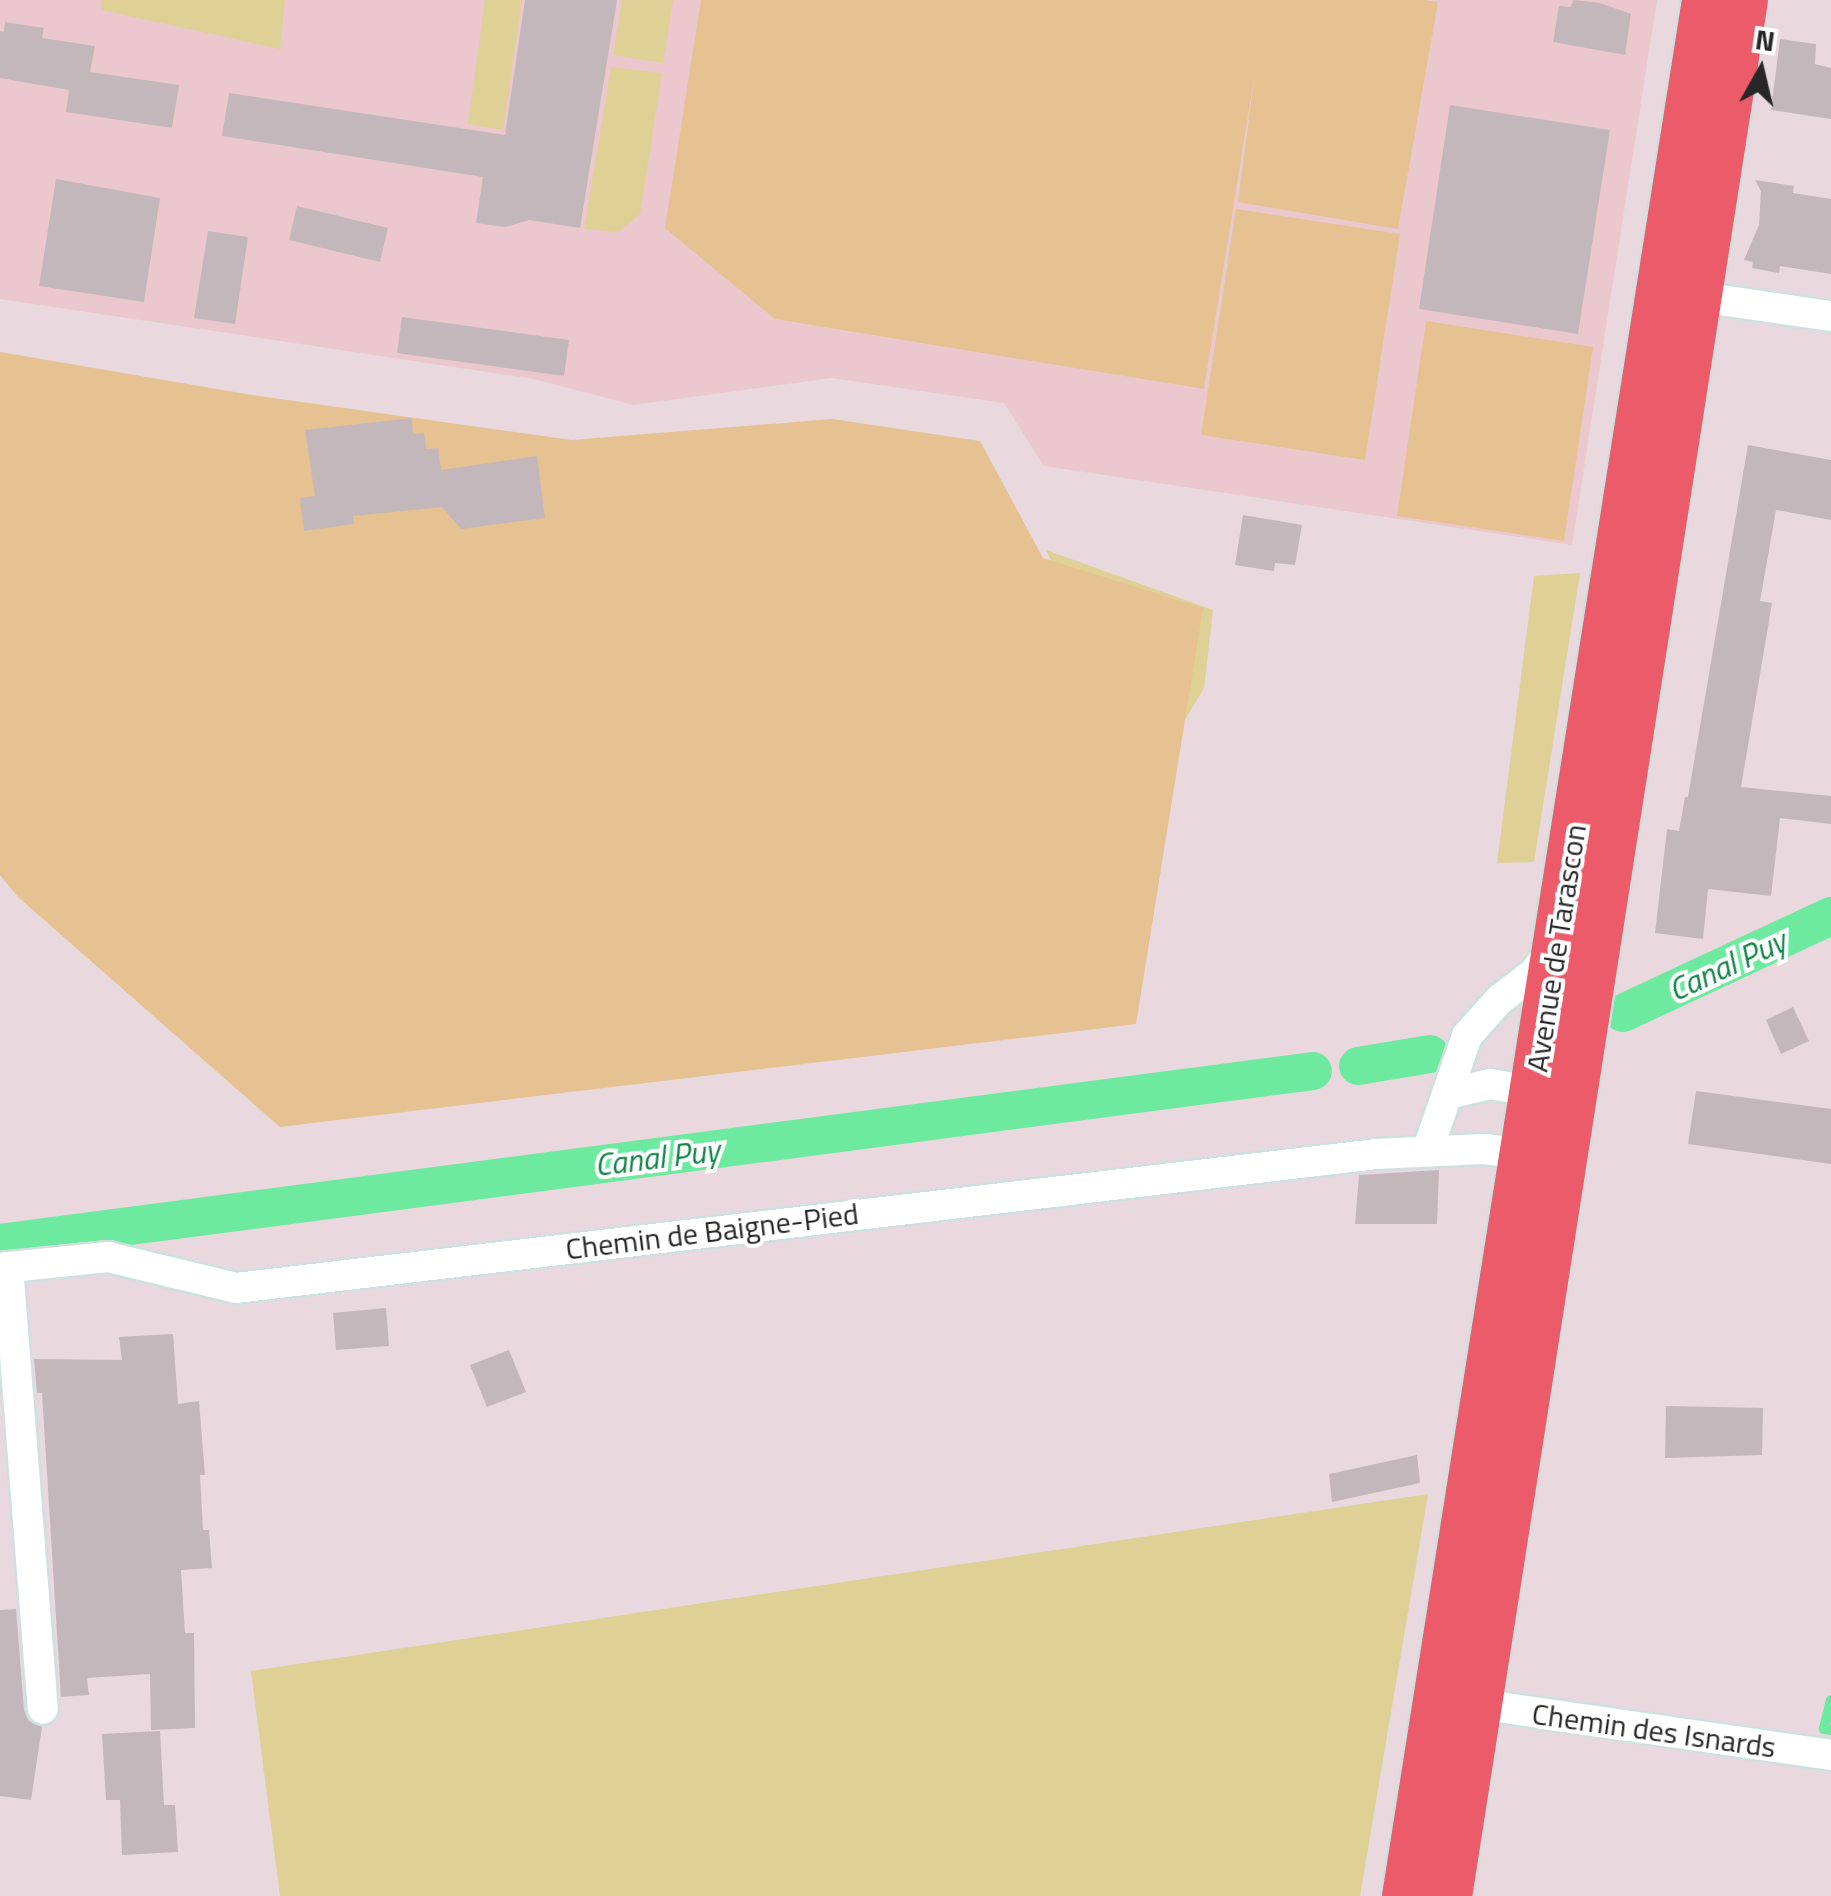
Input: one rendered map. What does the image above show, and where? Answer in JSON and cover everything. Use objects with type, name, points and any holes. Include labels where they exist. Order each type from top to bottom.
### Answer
[{"type":"main road","name":"Avenue de Tarascon","points":[[1448,1896],[1478,1704],[1550,1126],[1558,941],[1704,0]]},
{"type":"main road","name":"Avenue de Tarascon","points":[[1404,1896],[1550,1126],[1700,297],[1744,0]]},
{"type":"street","points":[[1700,297],[1831,316]]},
{"type":"street","points":[[1428,1149],[1467,1036],[1491,1008],[1534,973],[1558,941]]},
{"type":"street","points":[[1448,1094],[1490,1084],[1550,1126]]},
{"type":"street","name":"Chemin de Baigne-Pied","points":[[4,1268],[108,1257],[236,1288],[1428,1149],[1550,1126]]},
{"type":"street","points":[[4,1268],[43,1709]]},
{"type":"street","name":"Chemin des Isnards","points":[[1478,1704],[1831,1756]]},
{"type":"shaded area","points":[[0,0],[1657,0],[1572,545],[1044,466],[1004,403],[831,378],[633,405],[534,379],[0,299]]},
{"type":"shaded area","points":[[101,0],[285,0],[280,49],[102,10]]},
{"type":"shaded area","points":[[485,0],[522,0],[503,130],[468,124]]},
{"type":"shaded area","points":[[622,0],[673,0],[663,63],[613,55]]},
{"type":"shaded area","points":[[701,0],[1438,2],[1398,229],[1238,202],[1255,72],[1204,389],[775,319],[665,228]]},
{"type":"shaded area","points":[[611,67],[662,73],[640,214],[619,232],[584,229]]},
{"type":"shaded area","points":[[1236,209],[1400,234],[1365,460],[1201,435]]},
{"type":"shaded area","points":[[1426,321],[1593,347],[1564,541],[1397,516]]},
{"type":"shaded area","points":[[0,352],[252,395],[571,440],[832,419],[980,441],[1043,558],[1203,608],[1136,1024],[280,1127],[18,897],[0,875]]},
{"type":"shaded area","points":[[1046,550],[1213,610],[1204,688],[1154,772]]},
{"type":"shaded area","points":[[1580,573],[1534,862],[1497,863],[1534,576]]},
{"type":"shaded area","points":[[1428,1494],[1360,1896],[280,1896],[251,1671]]},
{"type":"building","points":[[525,0],[617,0],[580,228],[529,220],[505,227],[476,223],[483,177],[222,136],[229,93],[505,135]]},
{"type":"building","points":[[1573,0],[1600,3],[1631,14],[1625,55],[1553,42],[1559,6],[1571,7]]},
{"type":"building","points":[[5,22],[44,28],[42,38],[95,46],[90,72],[179,85],[172,128],[66,112],[69,90],[0,78],[0,31],[4,32]]},
{"type":"building","points":[[1780,39],[1816,44],[1815,64],[1831,68],[1831,119],[1771,110]]},
{"type":"building","points":[[1450,105],[1610,130],[1578,334],[1419,309]]},
{"type":"building","points":[[56,179],[160,198],[144,302],[39,286]]},
{"type":"building","points":[[1755,180],[1794,186],[1793,193],[1831,199],[1831,274],[1780,266],[1779,273],[1752,268],[1753,262],[1744,260],[1759,225],[1761,191]]},
{"type":"building","points":[[297,206],[388,228],[380,262],[289,240]]},
{"type":"building","points":[[208,231],[248,237],[235,324],[194,318]]},
{"type":"building","points":[[402,317],[569,340],[564,376],[397,353]]},
{"type":"building","points":[[412,418],[413,434],[424,433],[426,449],[438,448],[441,470],[537,456],[545,518],[461,529],[442,507],[353,516],[354,524],[304,531],[300,498],[315,496],[305,430]]},
{"type":"building","points":[[1748,445],[1831,460],[1831,520],[1776,510],[1760,601],[1772,603],[1741,787],[1831,796],[1831,824],[1780,818],[1771,896],[1708,889],[1703,939],[1655,933],[1667,829],[1679,831],[1688,797]]},
{"type":"building","points":[[1243,515],[1302,525],[1295,565],[1275,563],[1274,571],[1235,565]]},
{"type":"building","points":[[1793,1007],[1809,1041],[1781,1054],[1766,1020]]},
{"type":"building","points":[[1696,1091],[1831,1109],[1831,1164],[1688,1144]]},
{"type":"building","points":[[1439,1170],[1437,1224],[1355,1224],[1359,1175]]},
{"type":"building","points":[[386,1308],[389,1346],[336,1350],[333,1313]]},
{"type":"building","points":[[173,1334],[178,1404],[199,1401],[205,1475],[200,1475],[203,1530],[209,1530],[212,1568],[181,1570],[185,1633],[194,1633],[195,1728],[151,1730],[150,1674],[87,1678],[89,1695],[61,1697],[42,1393],[37,1393],[34,1359],[122,1360],[119,1337]]},
{"type":"building","points":[[509,1350],[526,1392],[487,1407],[470,1365]]},
{"type":"building","points":[[1666,1406],[1763,1408],[1762,1455],[1665,1458]]},
{"type":"building","points":[[1417,1455],[1420,1483],[1332,1502],[1329,1474]]},
{"type":"building","points":[[16,1609],[24,1710],[28,1720],[42,1727],[31,1800],[0,1796],[0,1610]]},
{"type":"building","points":[[160,1731],[164,1805],[175,1805],[178,1852],[122,1855],[120,1800],[106,1800],[102,1734]]},
{"type":"waterway","name":"Canal Puy","points":[[1623,1013],[1831,916]]},
{"type":"waterway","name":"Canal Puy","points":[[1358,1066],[1430,1054]]},
{"type":"waterway","name":"Canal Puy","points":[[0,1243],[1313,1071]]},
{"type":"waterway","points":[[1831,1700],[1824,1729],[1831,1730]]}]
